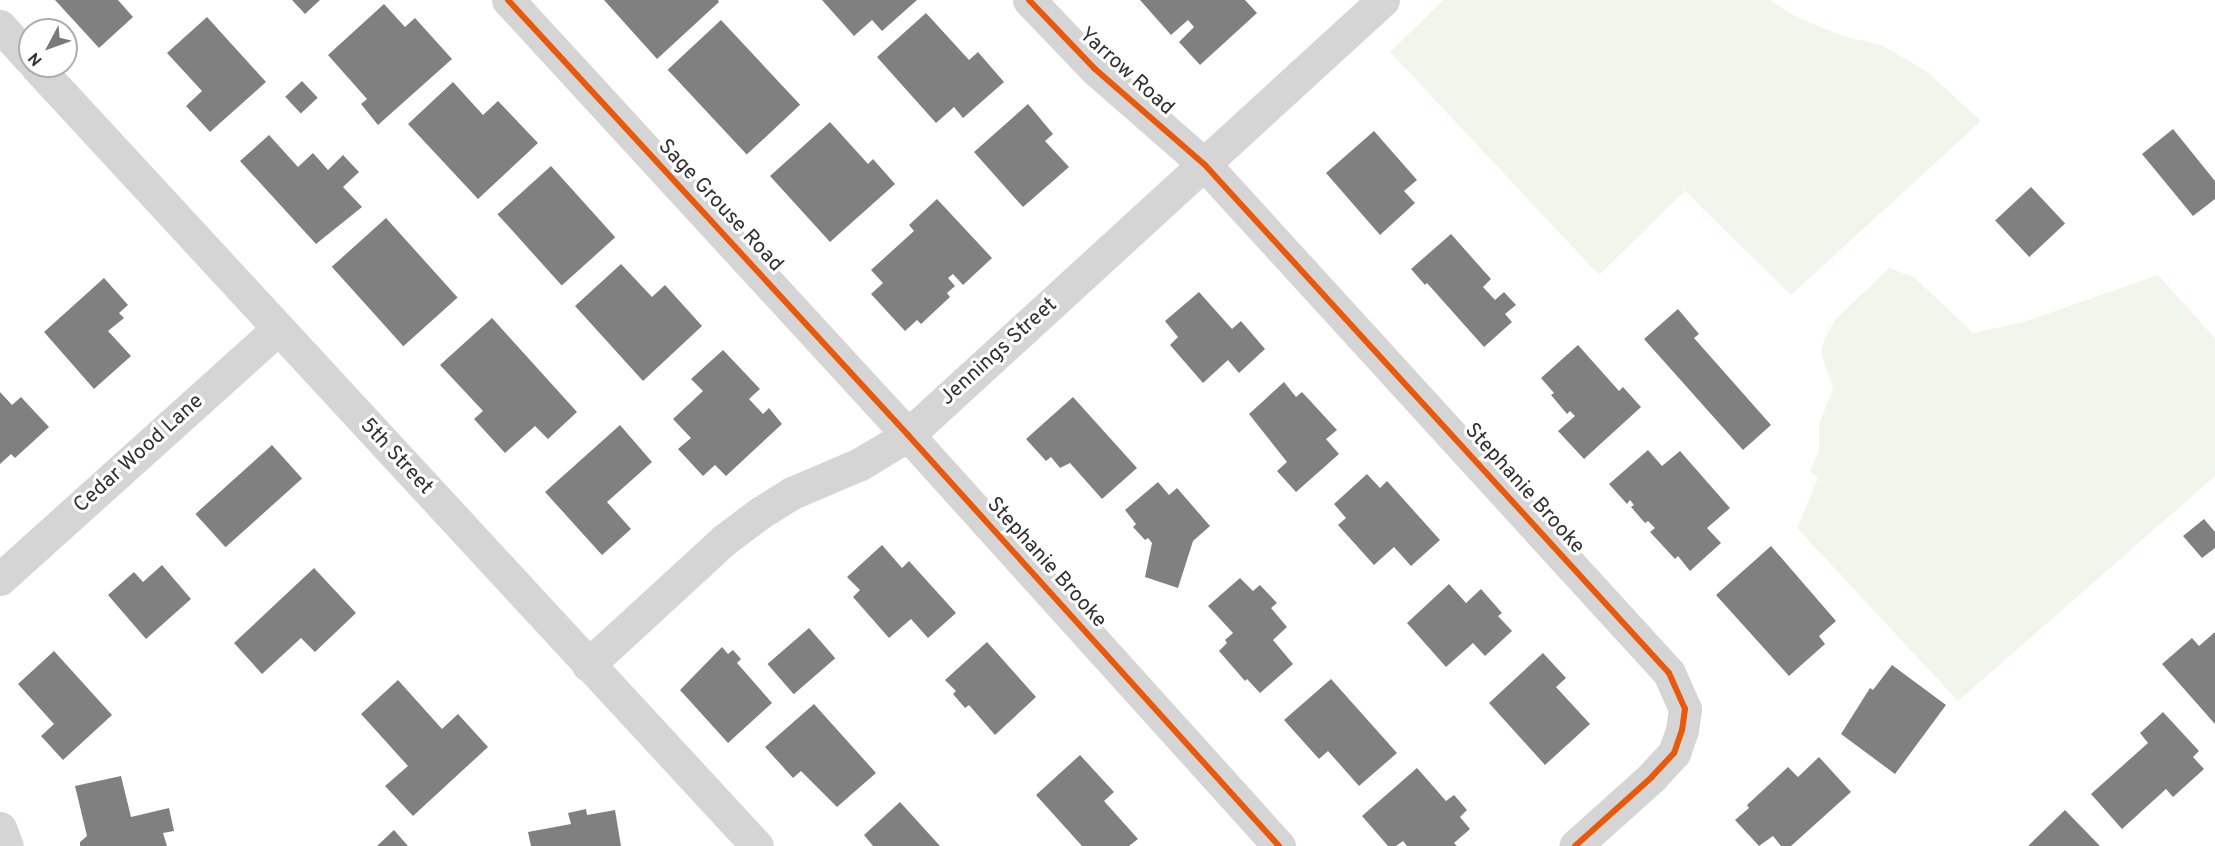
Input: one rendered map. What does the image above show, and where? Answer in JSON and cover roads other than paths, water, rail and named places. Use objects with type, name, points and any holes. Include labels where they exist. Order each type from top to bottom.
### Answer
[{"type":"street","name":"Sage Grouse Road","points":[[508,0],[908,435]]},
{"type":"street","name":"Yarrow Road","points":[[1029,0],[1095,69],[1205,165]]},
{"type":"street","name":"Jennings Street","points":[[588,665],[724,540],[760,513],[792,493],[860,464],[908,435],[1383,0]]},
{"type":"street","points":[[0,26],[18,46]]},
{"type":"street","name":"5th Street","points":[[47,78],[757,846]]},
{"type":"street","name":"Stephanie Brooke","points":[[1205,165],[1669,673],[1685,709],[1682,730],[1674,753],[1652,777],[1575,846]]},
{"type":"street","name":"Cedar Wood Lane","points":[[0,579],[278,328]]},
{"type":"street","name":"Stephanie Brooke","points":[[908,435],[1279,846]]},
{"type":"street","points":[[0,828],[7,846]]}]
